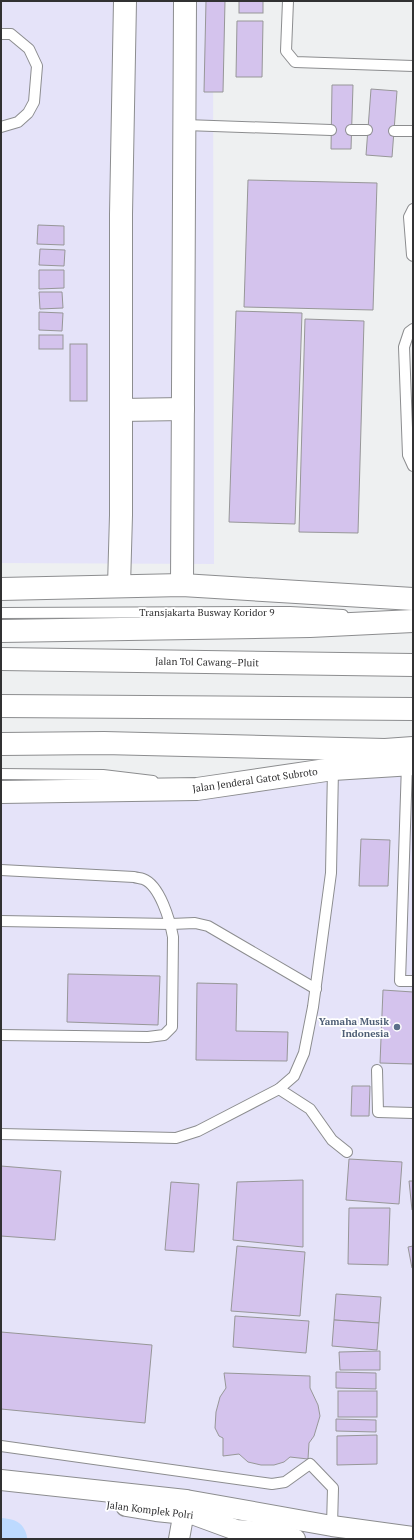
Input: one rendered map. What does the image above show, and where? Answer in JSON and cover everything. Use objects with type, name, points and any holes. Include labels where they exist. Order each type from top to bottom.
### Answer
[{"type":"main road","points":[[119,586],[121,515],[121,214],[125,1]]},
{"type":"main road","points":[[182,585],[185,1]]},
{"type":"main road","points":[[121,410],[183,409]]},
{"type":"main road","points":[[1,589],[182,585],[413,599]]},
{"type":"main road","points":[[1,631],[310,626],[413,620]]},
{"type":"main road","name":"Jalan Tol Cawang–Pluit","points":[[1,659],[413,665]]},
{"type":"main road","points":[[1,706],[413,709]]},
{"type":"main road","points":[[1,744],[104,743],[385,750],[411,759]]},
{"type":"main road","name":"Jalan Jenderal Gatot Subroto","points":[[1,792],[197,789],[411,759]]},
{"type":"street","points":[[1,1480],[182,1520],[332,1526],[413,1537]]},
{"type":"street","name":"Jalan Komplek Polri","points":[[1,1493],[77,1502],[122,1505],[156,1511],[182,1520],[195,1514],[236,1530],[261,1532],[295,1539]]},
{"type":"lane","points":[[288,1],[286,51],[295,62],[413,66]]},
{"type":"lane","points":[[1,27],[1,33],[11,34],[29,49],[37,66],[34,102],[28,113],[18,122],[1,127]]},
{"type":"lane","points":[[185,125],[331,130]]},
{"type":"lane","points":[[352,130],[368,130]]},
{"type":"lane","points":[[394,131],[413,130]]},
{"type":"lane","points":[[413,209],[409,217],[413,256]]},
{"type":"lane","points":[[413,329],[409,332],[404,347],[408,455],[413,466]]},
{"type":"lane","name":"Transjakarta Busway Koridor 9","points":[[1,613],[290,612],[413,620]]},
{"type":"lane","points":[[411,759],[408,854],[400,981],[413,981]]},
{"type":"lane","points":[[1,1134],[176,1138],[198,1131],[279,1089],[294,1076],[304,1053],[316,989],[331,872],[333,769]]},
{"type":"lane","points":[[1,774],[102,775],[143,779],[197,789]]},
{"type":"lane","points":[[1,870],[134,877],[144,879],[156,890],[166,908],[173,937],[172,1027],[164,1035],[148,1037],[1,1035]]},
{"type":"lane","points":[[1,921],[171,924],[195,923],[208,926],[316,989]]},
{"type":"lane","points":[[377,1070],[378,1112],[413,1113]]},
{"type":"lane","points":[[279,1089],[310,1109],[332,1140],[347,1152]]},
{"type":"lane","points":[[1,1446],[272,1484],[285,1482],[310,1464],[333,1488],[332,1526]]},
{"type":"shaded area","points":[[1,1],[213,1],[214,564],[1,563]]},
{"type":"shaded area","points":[[413,764],[413,1539],[1,1539],[1,792]]},
{"type":"building","points":[[206,1],[225,1],[223,92],[204,92]]},
{"type":"building","points":[[239,1],[263,1],[263,13],[239,13]]},
{"type":"building","points":[[237,21],[263,21],[262,77],[236,77]]},
{"type":"building","points":[[332,85],[353,85],[351,149],[331,149]]},
{"type":"building","points":[[371,89],[397,91],[392,157],[366,155]]},
{"type":"building","points":[[248,180],[377,183],[373,310],[244,307]]},
{"type":"building","points":[[38,225],[64,226],[64,245],[37,244]]},
{"type":"building","points":[[40,249],[65,250],[64,266],[39,265]]},
{"type":"building","points":[[39,270],[64,270],[64,288],[39,289]]},
{"type":"building","points":[[39,292],[62,292],[63,308],[40,309]]},
{"type":"building","points":[[236,311],[302,313],[295,524],[229,522]]},
{"type":"building","points":[[39,312],[63,313],[62,331],[39,330]]},
{"type":"building","points":[[305,319],[364,321],[358,533],[299,532]]},
{"type":"building","points":[[39,335],[63,335],[63,349],[39,349]]},
{"type":"building","points":[[70,344],[87,344],[87,401],[70,401]]},
{"type":"building","points":[[361,839],[390,840],[388,886],[359,886]]},
{"type":"building","points":[[68,974],[160,976],[158,1025],[67,1022]]},
{"type":"building","points":[[197,983],[237,984],[236,1031],[288,1032],[287,1061],[196,1060]]},
{"type":"building","name":"Yamaha Musik Indonesia","points":[[383,990],[413,992],[413,1064],[380,1063]]},
{"type":"building","points":[[352,1086],[370,1086],[369,1116],[351,1116]]},
{"type":"building","points":[[349,1159],[402,1162],[399,1204],[346,1200]]},
{"type":"building","points":[[1,1166],[61,1171],[55,1240],[1,1236]]},
{"type":"building","points":[[303,1180],[303,1247],[233,1240],[237,1182]]},
{"type":"building","points":[[409,1181],[413,1181],[413,1210],[412,1210]]},
{"type":"building","points":[[171,1182],[199,1184],[194,1252],[165,1250]]},
{"type":"building","points":[[349,1208],[390,1208],[388,1265],[348,1264]]},
{"type":"building","points":[[237,1246],[305,1252],[300,1316],[231,1311]]},
{"type":"building","points":[[413,1246],[413,1267],[412,1268],[408,1247]]},
{"type":"building","points":[[336,1294],[381,1297],[379,1323],[334,1320]]},
{"type":"building","points":[[235,1316],[309,1321],[306,1353],[233,1347]]},
{"type":"building","points":[[334,1320],[379,1323],[377,1350],[332,1346]]},
{"type":"building","points":[[1,1332],[152,1345],[145,1423],[1,1409]]},
{"type":"building","points":[[380,1351],[380,1370],[340,1370],[339,1352]]},
{"type":"building","points":[[336,1372],[376,1373],[376,1389],[336,1388]]},
{"type":"building","points":[[224,1373],[310,1376],[310,1388],[318,1405],[320,1416],[314,1436],[309,1443],[308,1459],[290,1457],[284,1462],[274,1465],[261,1465],[248,1462],[239,1454],[223,1456],[223,1438],[219,1436],[215,1428],[216,1412],[220,1397],[226,1388]]},
{"type":"building","points":[[338,1391],[377,1391],[377,1417],[338,1417]]},
{"type":"building","points":[[336,1419],[376,1420],[376,1432],[336,1431]]},
{"type":"building","points":[[377,1435],[377,1464],[337,1465],[337,1436]]},
{"type":"waterway","points":[[1,1538],[7,1539]]},
{"type":"place","name":"Yamaha Musik Indonesia","points":[[397,1027]]}]
